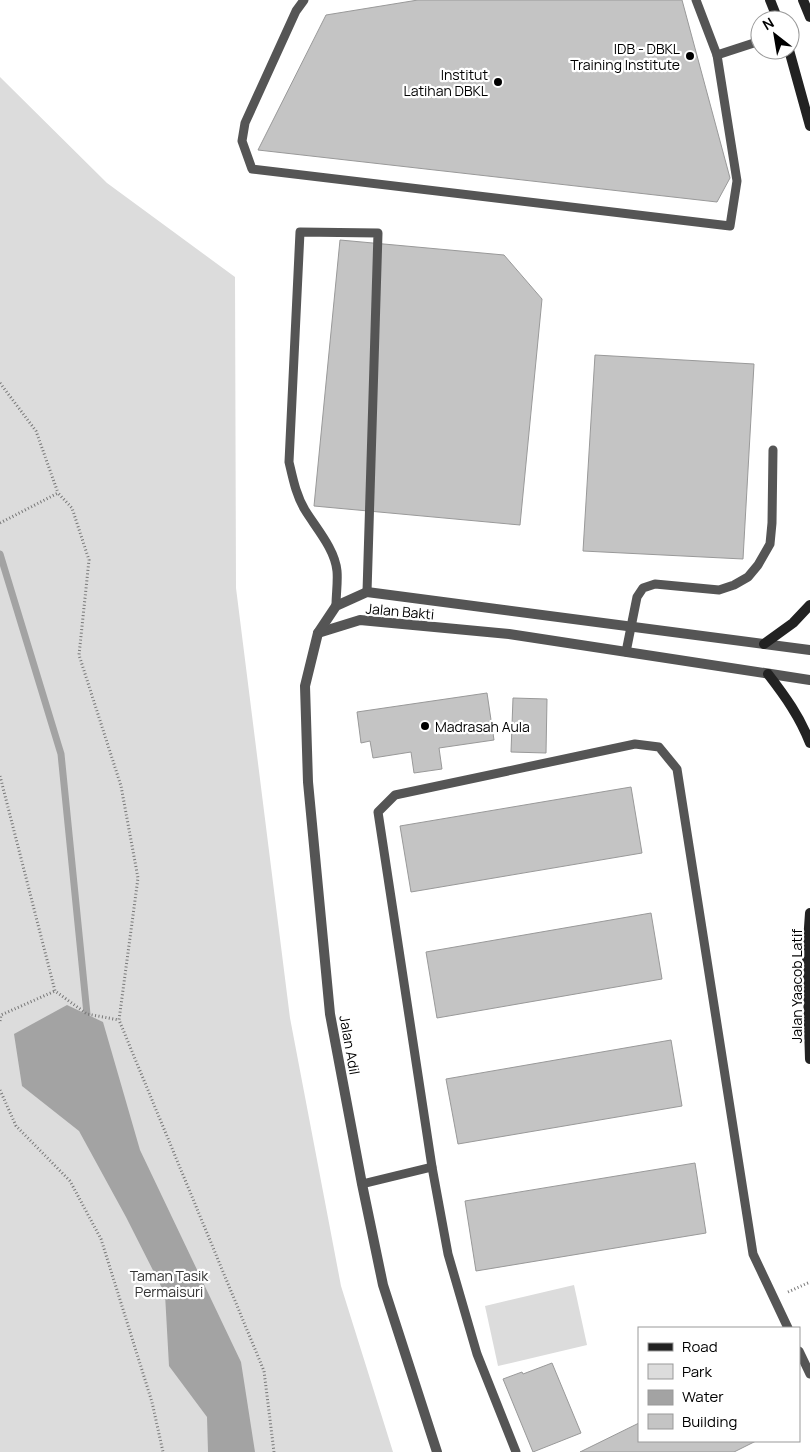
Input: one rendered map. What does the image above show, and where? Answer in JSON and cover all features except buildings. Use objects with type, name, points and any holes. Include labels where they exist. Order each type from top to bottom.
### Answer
[{"type":"street","points":[[803,0],[810,17]]},
{"type":"street","points":[[792,60],[810,126]]},
{"type":"street","name":"Jalan Bakti","points":[[336,606],[367,592],[810,650]]},
{"type":"street","points":[[764,644],[793,623],[810,605]]},
{"type":"street","points":[[318,633],[336,606]]},
{"type":"street","name":"Jalan Bakti","points":[[318,633],[360,620],[509,634],[810,680]]},
{"type":"street","name":"Jalan Adil","points":[[318,633],[305,686],[308,782],[330,1014],[383,1284],[437,1452]]},
{"type":"street","points":[[768,674],[788,700],[810,742]]},
{"type":"street","name":"Jalan Yaacob Latif","points":[[810,913],[807,956],[810,1059]]},
{"type":"lane","points":[[304,0],[296,11],[245,123],[242,140],[252,169],[730,226],[737,181],[717,55],[696,0]]},
{"type":"lane","points":[[717,55],[750,44]]},
{"type":"lane","points":[[336,606],[337,570],[320,532],[304,508],[295,488],[289,462],[300,232],[378,233],[367,592]]},
{"type":"lane","points":[[626,652],[637,597],[643,588],[655,584],[719,590],[734,586],[748,577],[758,566],[770,544],[773,450]]},
{"type":"lane","points":[[516,1452],[477,1354],[448,1254],[432,1167],[378,812],[395,795],[634,744],[659,747],[677,769],[753,1254],[788,1327]]},
{"type":"lane","points":[[362,1184],[432,1167]]},
{"type":"lane","points":[[800,1353],[810,1374]]},
{"type":"path","points":[[0,383],[36,432],[58,492],[72,508],[89,560],[79,655],[121,786],[138,878],[119,1020],[264,1371],[274,1452]]},
{"type":"path","points":[[0,523],[58,492]]},
{"type":"path","points":[[0,776],[55,991],[87,1014],[119,1020]]},
{"type":"path","points":[[0,1020],[1,1015],[55,991]]},
{"type":"path","points":[[0,1090],[16,1126],[70,1182],[101,1239],[152,1402],[164,1452]]},
{"type":"path","points":[[773,1298],[810,1282]]},
{"type":"green space","name":"Taman Tasik Permaisuri","points":[[0,77],[107,183],[235,277],[236,588],[290,1018],[341,1286],[393,1452],[0,1452]]},
{"type":"green space","points":[[574,1285],[587,1345],[498,1366],[485,1306]]},
{"type":"water","points":[[67,1005],[103,1022],[140,1150],[241,1362],[255,1452],[208,1452],[207,1417],[169,1366],[165,1294],[126,1217],[79,1131],[22,1086],[14,1034]]},
{"type":"waterway","points":[[0,554],[61,754],[87,1014]]},
{"type":"place","name":"IDB - DBKL Training Institute","points":[[690,56]]},
{"type":"place","name":"Institut Latihan DBKL","points":[[498,82]]},
{"type":"place","name":"Madrasah Aula","points":[[425,726]]}]
